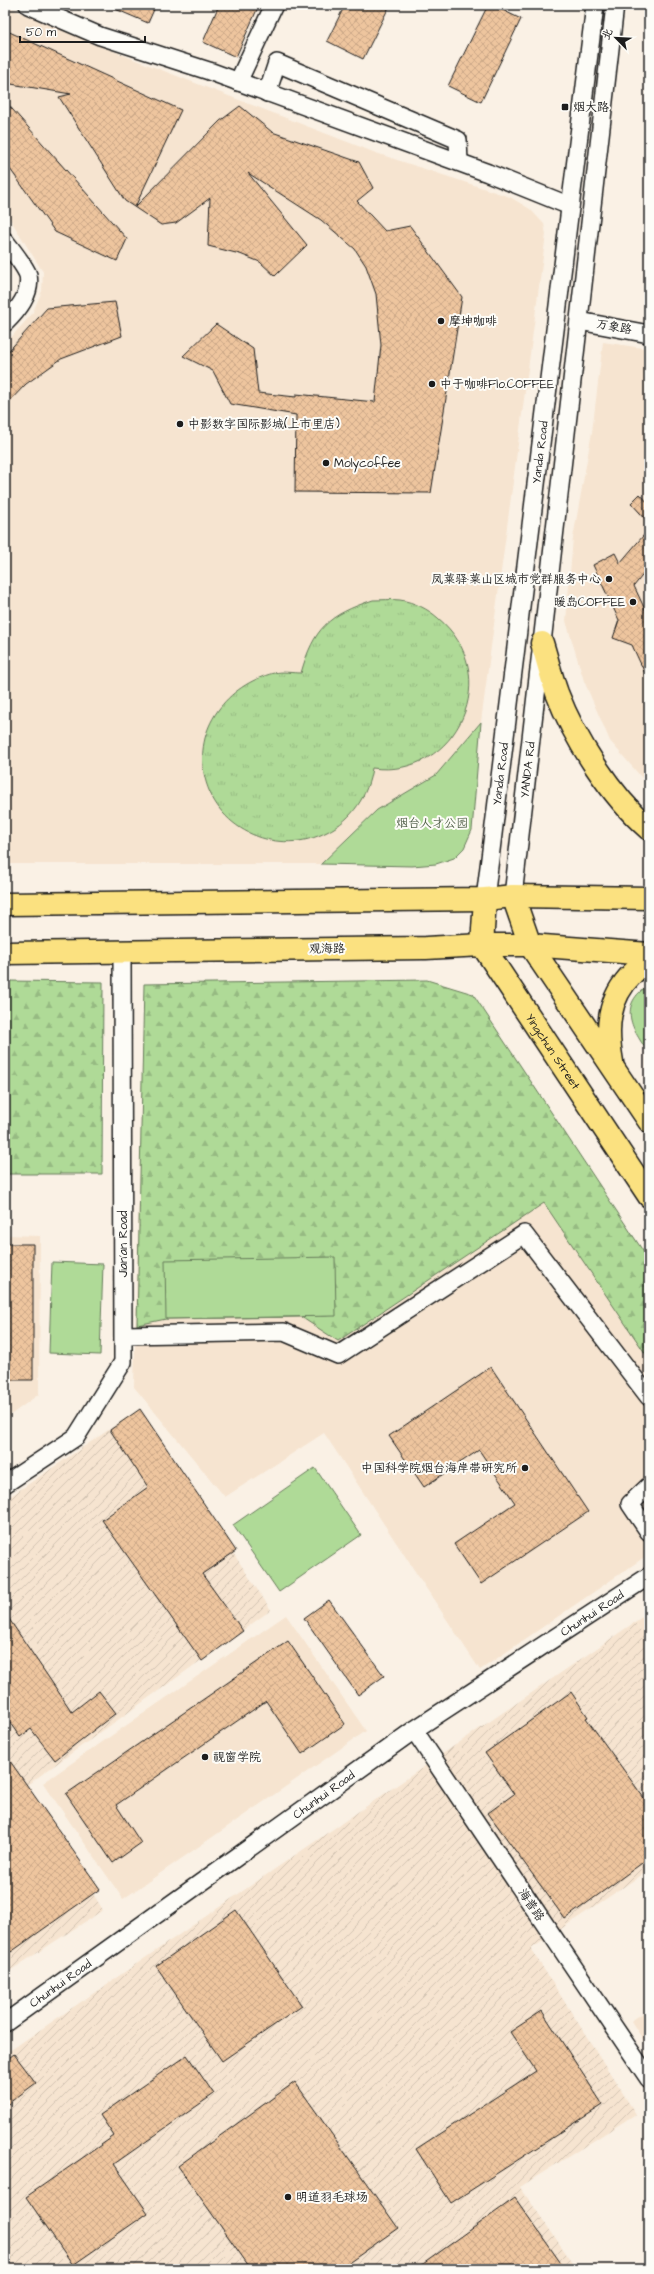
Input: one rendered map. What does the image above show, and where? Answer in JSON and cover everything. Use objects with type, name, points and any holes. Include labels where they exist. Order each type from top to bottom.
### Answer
[{"type":"main road","points":[[542,643],[557,693],[583,747],[617,796],[649,829]]},
{"type":"main road","points":[[513,896],[530,945],[649,1121]]},
{"type":"main road","points":[[5,904],[485,900],[513,896],[649,898]]},
{"type":"main road","points":[[482,945],[485,900]]},
{"type":"main road","name":"观海路","points":[[5,953],[426,948],[482,945],[530,945],[649,954]]},
{"type":"main road","name":"Yingchun Street","points":[[482,945],[649,1196]]},
{"type":"main road","points":[[612,1065],[608,1038],[609,1019],[615,998],[628,978],[649,960]]},
{"type":"street","points":[[28,5],[100,36],[238,82],[458,162],[570,206]]},
{"type":"street","points":[[238,82],[274,5]]},
{"type":"street","name":"Yanda Road","points":[[485,900],[595,5]]},
{"type":"street","name":"Yanda Road","points":[[542,643],[615,5]]},
{"type":"street","points":[[267,93],[277,63],[458,140],[458,162]]},
{"type":"street","points":[[5,241],[28,274],[28,289],[20,307],[5,324]]},
{"type":"street","name":"万象路","points":[[579,321],[649,334]]},
{"type":"street","name":"YANDA Rd","points":[[513,896],[542,643]]},
{"type":"street","name":"Jian'an Road","points":[[5,1484],[76,1437],[123,1362],[122,952]]},
{"type":"street","points":[[124,1335],[284,1332],[338,1355],[524,1234],[649,1397]]},
{"type":"street","points":[[649,1486],[630,1504],[649,1532]]},
{"type":"street","name":"Chunhui Road","points":[[5,2024],[414,1730],[649,1576]]},
{"type":"street","name":"海普路","points":[[414,1730],[649,2079]]},
{"type":"shaded area","points":[[5,6],[128,57],[376,153],[510,197],[530,209],[544,224],[546,234],[481,722],[436,775],[377,810],[321,864],[5,864],[5,344],[32,314],[42,291],[43,272],[5,211]]},
{"type":"shaded area","name":"凤莱驿·莱山区城市党群服务中心","points":[[603,342],[649,349],[649,786],[610,741],[584,681],[566,621],[573,538],[592,432]]},
{"type":"shaded area","name":"中国科学院烟台海岸带研究所","points":[[427,980],[473,994],[649,1260],[649,1554],[480,1670],[324,1433],[225,1497],[134,1387],[144,984]]},
{"type":"shaded area","points":[[5,1235],[40,1236],[39,1394],[5,1419]]},
{"type":"shaded area","points":[[138,1410],[271,1610],[27,1785],[103,1910],[5,1974],[5,1500]]},
{"type":"shaded area","points":[[649,1612],[649,1642],[635,1622]]},
{"type":"shaded area","name":"视窗学院","points":[[286,1615],[366,1731],[123,1899],[43,1783]]},
{"type":"shaded area","points":[[635,1622],[649,1642],[649,1870],[531,1949],[636,2114],[520,2187],[577,2269],[5,2269],[5,2054]]},
{"type":"shaded area","points":[[649,2009],[649,2049],[631,2021]]},
{"type":"green space","points":[[373,600],[400,600],[420,606],[438,618],[458,641],[468,666],[469,693],[462,718],[448,740],[428,757],[402,767],[372,768],[363,797],[352,813],[336,827],[309,839],[290,842],[271,840],[253,835],[237,825],[223,813],[212,797],[205,778],[203,760],[204,742],[209,726],[217,711],[228,698],[242,687],[257,679],[274,673],[301,673],[311,645],[325,625],[345,611]]},
{"type":"green space","name":"烟台人才公园","points":[[481,722],[472,830],[464,848],[454,858],[436,864],[412,866],[321,864],[377,810],[436,775]]},
{"type":"green space","points":[[427,980],[473,994],[649,1260],[649,1359],[544,1203],[338,1341],[301,1317],[166,1319],[137,1325],[144,984]]},
{"type":"green space","points":[[5,981],[103,982],[102,1174],[5,1174]]},
{"type":"green space","points":[[649,985],[649,1053],[633,1027],[630,1009],[633,1001],[639,993]]},
{"type":"green space","points":[[335,1257],[336,1316],[166,1319],[165,1260]]},
{"type":"green space","points":[[52,1262],[103,1264],[100,1355],[49,1353]]},
{"type":"green space","points":[[315,1468],[361,1535],[279,1592],[233,1525]]},
{"type":"building","points":[[106,5],[156,5],[148,23]]},
{"type":"building","points":[[219,5],[259,5],[236,57],[203,42]]},
{"type":"building","points":[[345,5],[390,5],[363,59],[327,41]]},
{"type":"building","points":[[488,5],[492,5],[521,19],[481,102],[448,86]]},
{"type":"building","points":[[5,30],[181,110],[135,207],[220,121],[240,106],[272,132],[359,162],[373,188],[357,201],[385,231],[410,226],[462,297],[431,493],[295,492],[296,415],[230,404],[213,371],[183,356],[216,324],[253,349],[258,393],[296,397],[296,394],[375,402],[381,345],[376,294],[366,266],[355,249],[321,220],[248,173],[307,245],[275,276],[260,262],[240,254],[208,246],[210,198],[176,223],[161,225],[125,201],[59,97],[71,94],[5,83]]},
{"type":"building","points":[[5,101],[127,239],[117,261],[55,232],[5,162]]},
{"type":"building","points":[[115,302],[122,336],[61,359],[26,384],[5,406],[5,355],[47,308]]},
{"type":"building","points":[[640,494],[649,504],[649,523],[631,503]]},
{"type":"building","points":[[649,529],[649,567],[634,586],[649,618],[649,682],[632,645],[613,638],[619,620],[593,565],[615,553],[620,563]]},
{"type":"building","points":[[5,1244],[33,1244],[33,1380],[5,1380]]},
{"type":"building","name":"中国科学院烟台海岸带研究所","points":[[491,1367],[588,1512],[481,1584],[454,1544],[515,1503],[479,1450],[424,1487],[389,1436]]},
{"type":"building","points":[[140,1409],[236,1551],[202,1574],[243,1631],[202,1661],[102,1520],[148,1487],[110,1430]]},
{"type":"building","points":[[329,1600],[384,1676],[358,1695],[304,1618]]},
{"type":"building","points":[[5,1613],[72,1712],[99,1691],[116,1713],[55,1760],[31,1729],[20,1737],[5,1716]]},
{"type":"building","points":[[288,1641],[345,1724],[302,1754],[266,1701],[116,1805],[141,1843],[113,1863],[66,1794]]},
{"type":"building","points":[[571,1692],[588,1717],[586,1718],[649,1805],[649,1858],[565,1919],[488,1813],[514,1794],[485,1753]]},
{"type":"building","points":[[5,1754],[100,1889],[11,1952],[5,1944]]},
{"type":"building","points":[[236,1910],[302,2006],[222,2061],[156,1966]]},
{"type":"building","points":[[542,2011],[603,2105],[451,2203],[416,2149],[536,2071],[510,2032]]},
{"type":"building","points":[[14,2054],[36,2083],[5,2106],[5,2061]]},
{"type":"building","points":[[187,2055],[214,2094],[114,2164],[148,2213],[73,2265],[26,2197],[114,2136],[100,2115]]},
{"type":"building","name":"明道羽毛球场","points":[[295,2082],[398,2228],[340,2269],[251,2269],[178,2166]]},
{"type":"building","points":[[515,2198],[565,2269],[416,2269]]},
{"type":"place","name":"烟大路","points":[[565,107]]},
{"type":"place","name":"摩坤咖啡","points":[[441,321]]},
{"type":"place","name":"中于咖啡Flo.COFFEE","points":[[432,384]]},
{"type":"place","name":"中影数字国际影城(上市里店)","points":[[180,424]]},
{"type":"place","name":"Molycoffee","points":[[326,463]]},
{"type":"place","name":"凤莱驿·莱山区城市党群服务中心","points":[[609,579]]},
{"type":"place","name":"暖岛COFFEE","points":[[633,602]]},
{"type":"place","name":"中国科学院烟台海岸带研究所","points":[[525,1468]]},
{"type":"place","name":"视窗学院","points":[[205,1757]]},
{"type":"place","name":"明道羽毛球场","points":[[288,2197]]}]
